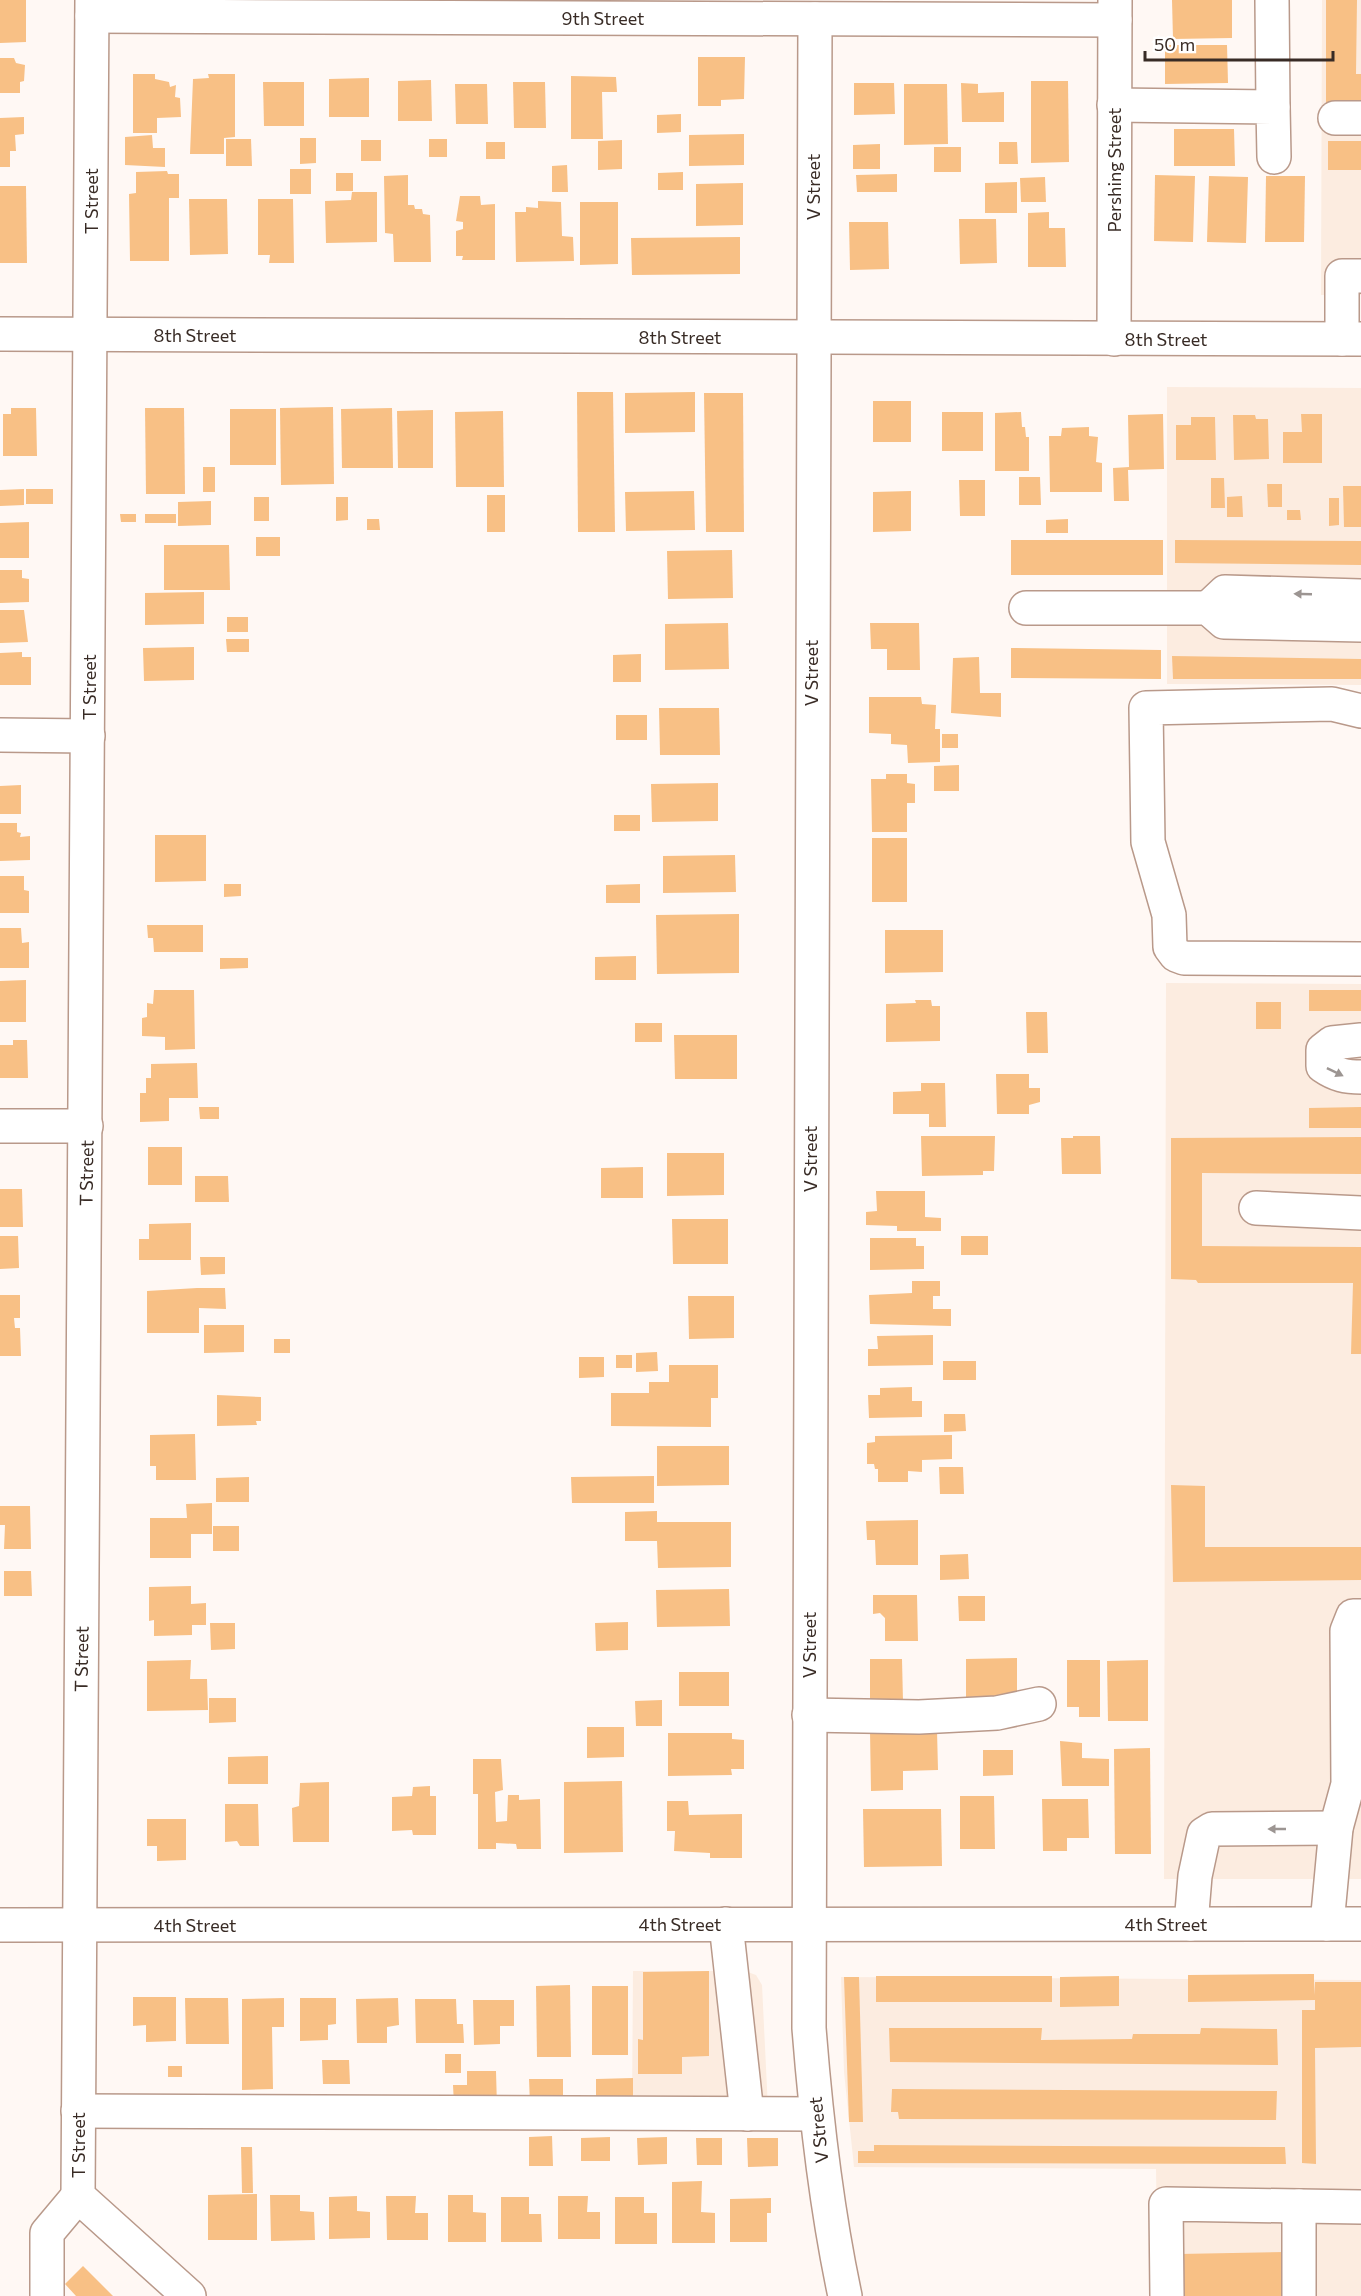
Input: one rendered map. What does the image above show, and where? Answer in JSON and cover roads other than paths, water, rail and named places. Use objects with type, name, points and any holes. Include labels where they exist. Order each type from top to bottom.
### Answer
[{"type":"street","points":[[1272,0],[1274,157]]},
{"type":"street","name":"9th Street","points":[[92,8],[815,19],[1115,10]]},
{"type":"street","name":"T Street","points":[[92,8],[78,2196],[189,2296]]},
{"type":"street","name":"Pershing Street","points":[[1114,339],[1115,10]]},
{"type":"street","name":"V Street","points":[[815,19],[812,338],[810,2028],[816,2114],[831,2228],[844,2296]]},
{"type":"street","points":[[1114,105],[1273,107]]},
{"type":"street","points":[[1352,339],[1342,276],[1361,276]]},
{"type":"street","name":"8th Street","points":[[0,334],[1352,339]]},
{"type":"street","points":[[1208,608],[1225,592],[1361,596]]},
{"type":"street","points":[[1026,608],[1208,608],[1224,622],[1361,625]]},
{"type":"street","points":[[1361,711],[1332,704],[1146,708],[1148,842],[1169,915],[1170,947],[1176,956],[1184,958],[1361,959]]},
{"type":"street","points":[[0,735],[88,736]]},
{"type":"street","points":[[1361,1040],[1332,1043],[1323,1050],[1323,1066],[1332,1073],[1344,1077],[1361,1077]]},
{"type":"street","points":[[0,1126],[86,1126]]},
{"type":"street","points":[[1256,1208],[1361,1213]]},
{"type":"street","points":[[1327,1924],[1336,1828],[1348,1784],[1347,1631],[1353,1616],[1361,1616]]},
{"type":"street","points":[[809,1715],[919,1717],[997,1713],[1039,1704]]},
{"type":"street","points":[[1191,1924],[1195,1876],[1204,1834],[1212,1829],[1336,1828]]},
{"type":"street","points":[[726,1924],[747,2114]]},
{"type":"street","name":"4th Street","points":[[0,1925],[1361,1924]]},
{"type":"street","points":[[78,2111],[816,2114]]},
{"type":"street","points":[[47,2296],[47,2233],[78,2196]]},
{"type":"street","points":[[1167,2296],[1166,2204],[1361,2207]]},
{"type":"street","points":[[1299,2206],[1299,2296]]}]
